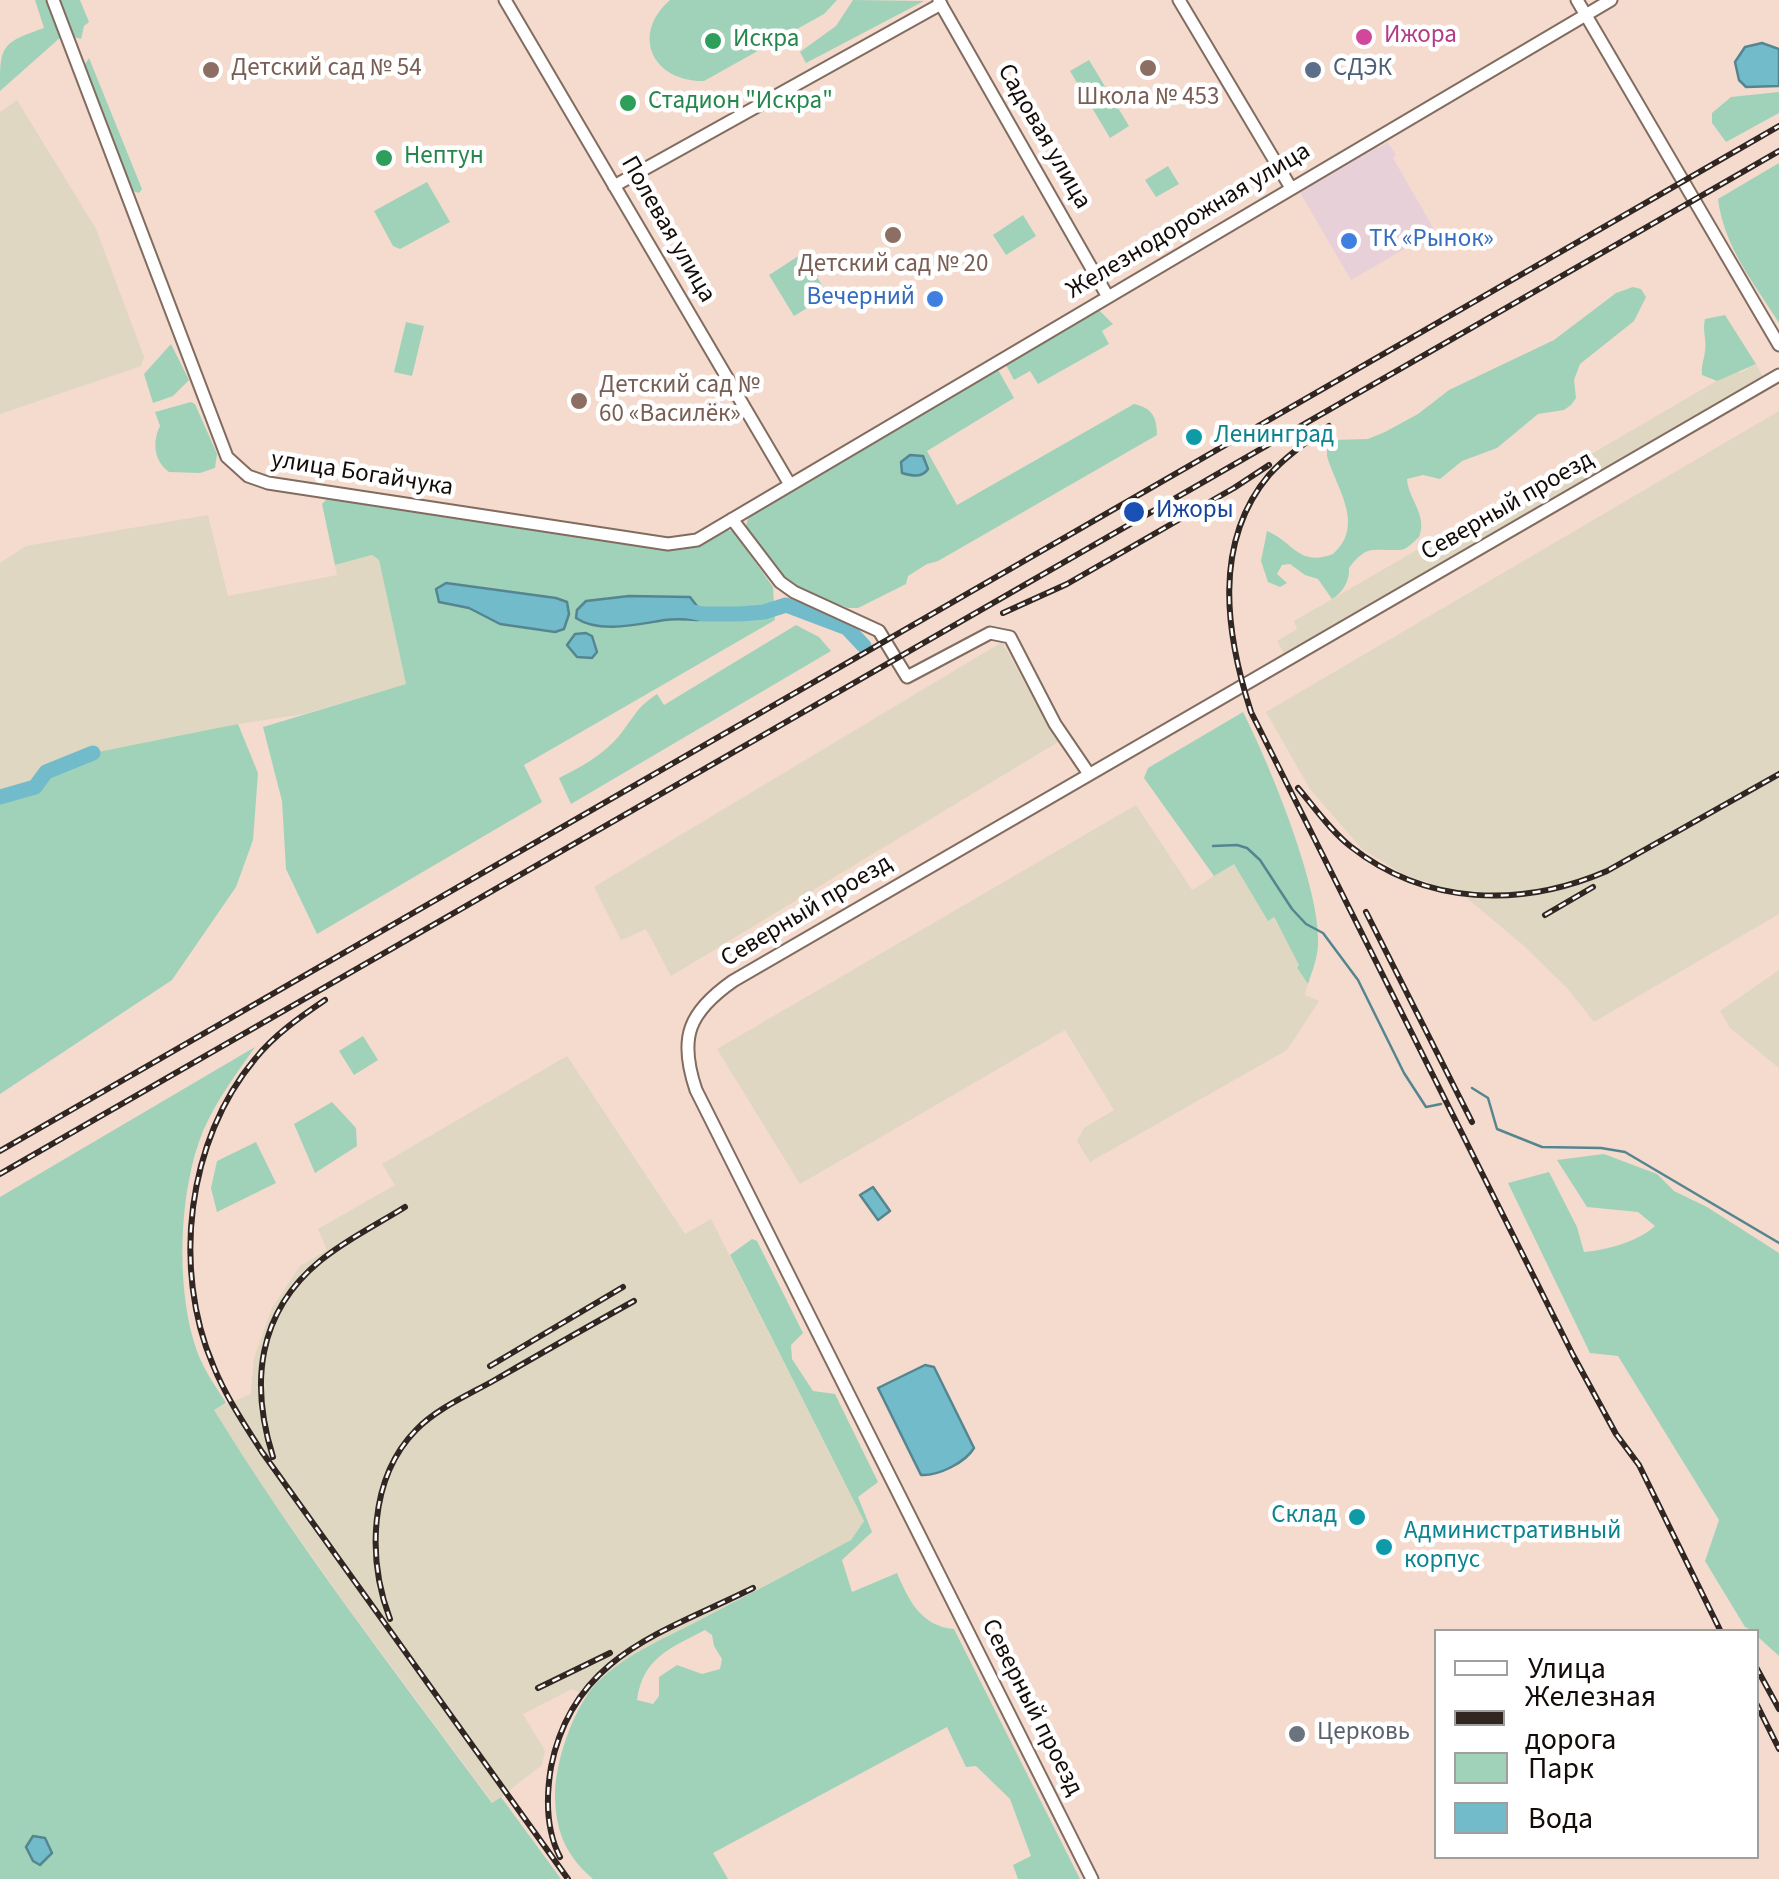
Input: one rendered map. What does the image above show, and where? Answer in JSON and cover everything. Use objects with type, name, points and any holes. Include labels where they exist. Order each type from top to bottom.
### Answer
[{"type":"street","name":"улица Богайчука","points":[[53,0],[227,456],[248,476],[268,483],[668,544],[697,540],[789,483]]},
{"type":"street","name":"Полевая улица","points":[[505,0],[789,483]]},
{"type":"street","points":[[1179,0],[1291,188]]},
{"type":"street","points":[[1576,0],[1779,346]]},
{"type":"street","name":"Железнодорожная улица","points":[[789,483],[1611,0]]},
{"type":"street","points":[[614,186],[940,2]]},
{"type":"street","name":"Садовая улица","points":[[940,2],[1108,296]]},
{"type":"street","name":"Северный проезд","points":[[1092,1879],[696,1090],[686,1052],[687,1039],[702,1006],[733,981],[1779,375]]},
{"type":"street","points":[[732,519],[780,582],[880,631],[906,677],[990,633],[1010,637],[1055,724],[1089,774]]},
{"type":"shaded area","points":[[17,100],[96,229],[144,357],[141,366],[0,414],[0,112]]},
{"type":"shaded area","points":[[1388,142],[1396,155],[1393,158],[1435,231],[1351,280],[1298,189],[1376,144],[1378,148]]},
{"type":"shaded area","points":[[1756,364],[1764,379],[1286,657],[1277,641],[1297,629],[1294,621],[1573,460],[1576,463],[1737,369],[1740,373]]},
{"type":"shaded area","points":[[1779,411],[1779,914],[1594,1022],[1568,989],[1523,945],[1463,895],[1403,874],[1362,849],[1310,789],[1266,712]]},
{"type":"shaded area","points":[[208,515],[228,596],[337,575],[335,565],[372,555],[379,560],[406,684],[304,714],[238,724],[46,772],[35,787],[0,797],[0,563],[26,546]]},
{"type":"shaded area","points":[[1002,642],[1058,742],[671,976],[646,929],[621,940],[594,887]]},
{"type":"shaded area","points":[[1136,805],[1192,890],[1234,863],[1269,920],[1273,917],[1308,984],[1305,995],[1319,1001],[1287,1050],[1090,1162],[1077,1141],[1084,1128],[1114,1110],[1065,1030],[800,1184],[717,1049]]},
{"type":"shaded area","points":[[1779,970],[1779,1068],[1730,1028],[1720,1011]]},
{"type":"shaded area","points":[[567,1056],[685,1234],[711,1219],[864,1521],[851,1540],[642,1650],[601,1677],[588,1696],[572,1689],[523,1714],[545,1751],[542,1765],[493,1803],[351,1612],[213,1410],[251,1394],[254,1358],[272,1308],[300,1266],[327,1250],[318,1229],[395,1185],[382,1164]]},
{"type":"green space","points":[[35,0],[49,0],[62,36],[0,91],[6,48],[44,28]]},
{"type":"green space","points":[[60,0],[80,0],[89,22],[81,39],[74,37]]},
{"type":"green space","name":"Искра","points":[[670,0],[837,0],[824,14],[704,81],[672,74],[653,54],[651,28]]},
{"type":"green space","points":[[853,0],[924,1],[806,63],[800,52],[836,26]]},
{"type":"green space","points":[[89,58],[142,189],[139,193],[133,191],[84,66]]},
{"type":"green space","points":[[1089,60],[1129,126],[1110,138],[1070,71]]},
{"type":"green space","points":[[1779,92],[1779,113],[1726,142],[1712,123],[1712,113],[1731,97]]},
{"type":"green space","points":[[1779,163],[1779,323],[1733,249],[1718,199]]},
{"type":"green space","points":[[1168,166],[1179,184],[1156,197],[1145,180]]},
{"type":"green space","points":[[427,182],[450,222],[400,249],[393,246],[374,211]]},
{"type":"green space","points":[[1023,215],[1036,236],[1006,255],[993,235]]},
{"type":"green space","points":[[808,250],[823,273],[817,277],[828,295],[794,316],[769,275]]},
{"type":"green space","points":[[1633,287],[1641,289],[1646,297],[1634,321],[1580,364],[1574,380],[1576,398],[1571,405],[1538,414],[1497,448],[1462,461],[1440,479],[1423,475],[1407,479],[1421,521],[1419,537],[1410,545],[1402,550],[1371,550],[1361,555],[1349,568],[1342,590],[1332,599],[1318,579],[1290,564],[1282,565],[1277,574],[1287,583],[1280,587],[1268,582],[1261,561],[1267,531],[1297,552],[1312,557],[1333,554],[1343,543],[1348,519],[1346,506],[1327,456],[1327,447],[1333,440],[1368,439],[1385,432],[1418,414],[1449,390],[1554,340],[1616,293]]},
{"type":"green space","points":[[1098,309],[1113,324],[1102,331],[1109,344],[1038,384],[1030,371],[1014,380],[1005,363]]},
{"type":"green space","points":[[1725,315],[1756,364],[1717,381],[1702,375],[1704,323],[1705,319]]},
{"type":"green space","points":[[406,322],[424,326],[412,376],[394,372]]},
{"type":"green space","points":[[171,344],[189,380],[173,396],[153,403],[144,374]]},
{"type":"green space","points":[[997,368],[1014,398],[927,451],[957,505],[1134,404],[1152,414],[1157,435],[927,564],[908,576],[906,584],[858,608],[796,589],[781,577],[745,529],[749,515]]},
{"type":"green space","points":[[191,402],[217,454],[215,468],[200,473],[169,472],[156,451],[160,426],[155,412]]},
{"type":"green space","points":[[327,499],[665,550],[696,546],[727,530],[733,531],[773,587],[775,620],[524,765],[542,802],[317,934],[286,869],[282,801],[263,727],[406,684],[379,560],[372,555],[335,565],[322,504]]},
{"type":"green space","points":[[796,625],[819,637],[831,651],[571,804],[559,778],[606,749],[650,699],[657,694],[664,705]]},
{"type":"green space","points":[[1243,712],[1279,794],[1312,893],[1318,946],[1308,984],[1274,917],[1268,921],[1234,864],[1214,876],[1144,778],[1148,768]]},
{"type":"green space","points":[[238,724],[258,773],[253,840],[236,887],[172,980],[0,1094],[0,797],[35,787],[46,772],[93,753]]},
{"type":"green space","points":[[363,1036],[378,1060],[354,1075],[339,1051]]},
{"type":"green space","points":[[255,1047],[203,1131],[185,1208],[184,1292],[200,1358],[226,1403],[214,1410],[384,1658],[492,1803],[501,1797],[561,1879],[0,1879],[0,1197]]},
{"type":"green space","points":[[332,1102],[356,1128],[357,1146],[315,1173],[294,1124]]},
{"type":"green space","points":[[256,1142],[276,1183],[217,1212],[211,1188],[217,1161]]},
{"type":"green space","points":[[1604,1154],[1657,1174],[1674,1191],[1707,1207],[1779,1253],[1779,1656],[1759,1638],[1759,1629],[1745,1627],[1705,1561],[1719,1520],[1618,1356],[1590,1353],[1508,1183],[1549,1172],[1577,1227],[1584,1252],[1621,1244],[1655,1226],[1638,1212],[1587,1207],[1557,1160]]},
{"type":"green space","points":[[752,1239],[757,1241],[803,1333],[791,1345],[792,1359],[813,1391],[835,1394],[878,1482],[858,1497],[872,1532],[842,1560],[852,1592],[897,1573],[925,1617],[954,1629],[1080,1879],[1018,1879],[1013,1865],[1031,1856],[1010,1799],[976,1766],[966,1767],[947,1727],[713,1853],[728,1879],[593,1879],[569,1851],[557,1819],[556,1779],[569,1730],[594,1686],[636,1653],[851,1540],[864,1521],[730,1255]],"holes":[[[705,1630],[712,1635],[722,1659],[720,1669],[702,1674],[677,1665],[659,1677],[659,1696],[653,1704],[637,1700],[645,1673],[660,1656]]]},
{"type":"water","points":[[1762,43],[1779,49],[1779,86],[1746,87],[1739,80],[1735,62],[1745,47]]},
{"type":"water","points":[[910,455],[923,456],[926,472],[916,476],[902,473],[901,462]]},
{"type":"water","points":[[446,583],[556,598],[567,602],[569,614],[564,629],[555,632],[500,624],[469,608],[439,602],[436,589]]},
{"type":"water","points":[[629,596],[690,597],[703,614],[699,620],[669,619],[619,626],[596,626],[576,618],[577,610],[586,601]]},
{"type":"water","points":[[575,634],[592,636],[597,652],[592,658],[577,657],[567,645]]},
{"type":"water","points":[[873,1187],[890,1211],[878,1220],[860,1195]]},
{"type":"water","points":[[925,1365],[934,1367],[974,1448],[950,1468],[921,1475],[878,1388]]},
{"type":"water","points":[[33,1836],[45,1838],[52,1853],[40,1865],[33,1861],[26,1847]]},
{"type":"waterway","points":[[683,610],[740,614],[786,605],[847,628],[864,646]]},
{"type":"waterway","points":[[0,797],[35,787],[46,772],[93,753]]},
{"type":"waterway","points":[[1213,846],[1237,845],[1260,860],[1292,909],[1306,924],[1323,933],[1358,980],[1404,1073],[1426,1107],[1441,1104]]},
{"type":"waterway","points":[[1472,1088],[1488,1098],[1497,1129],[1542,1147],[1625,1152],[1779,1243]]},
{"type":"railway","points":[[0,1151],[1779,126]]},
{"type":"railway","points":[[0,1174],[1779,151]]},
{"type":"railway","points":[[1329,426],[1269,475],[1239,530],[1229,590],[1231,621],[1251,712],[1573,1355],[1616,1434],[1639,1465],[1720,1629]]},
{"type":"railway","points":[[1003,613],[1067,584],[1269,465]]},
{"type":"railway","points":[[1298,788],[1343,840],[1379,866],[1442,890],[1508,895],[1541,891],[1607,871],[1779,774]]},
{"type":"railway","points":[[1545,915],[1593,887]]},
{"type":"railway","points":[[1366,912],[1472,1122]]},
{"type":"railway","points":[[325,1000],[262,1050],[232,1091],[214,1127],[201,1166],[190,1247],[200,1328],[223,1387],[262,1452],[568,1879]]},
{"type":"railway","points":[[273,1457],[261,1377],[271,1327],[283,1303],[320,1261],[405,1207]]},
{"type":"railway","points":[[490,1366],[623,1287]]},
{"type":"railway","points":[[390,1619],[378,1571],[377,1520],[381,1495],[400,1449],[424,1422],[443,1409],[634,1301]]},
{"type":"railway","points":[[560,1857],[550,1825],[549,1778],[562,1729],[579,1698],[626,1652],[753,1588]]},
{"type":"railway","points":[[538,1688],[610,1653]]},
{"type":"railway","points":[[1759,1672],[1779,1709]]},
{"type":"railway","points":[[1759,1709],[1779,1749]]},
{"type":"place","name":"Ижора","points":[[1364,37]]},
{"type":"place","name":"Искра","points":[[713,41]]},
{"type":"place","name":"Школа № 453","points":[[1148,68]]},
{"type":"place","name":"Детский сад № 54","points":[[211,70]]},
{"type":"place","name":"СДЭК","points":[[1313,70]]},
{"type":"place","name":"Стадион \"Искра\"","points":[[628,103]]},
{"type":"place","name":"Нептун","points":[[384,158]]},
{"type":"place","name":"Детский сад № 20","points":[[893,235]]},
{"type":"place","name":"ТК «Рынок»","points":[[1349,241]]},
{"type":"place","name":"Вечерний","points":[[935,299]]},
{"type":"place","name":"Детский сад № 60 «Василёк»","points":[[579,401]]},
{"type":"place","name":"Ленинград","points":[[1194,437]]},
{"type":"place","name":"Ижоры","points":[[1134,512]]},
{"type":"place","name":"Склад","points":[[1357,1517]]},
{"type":"place","name":"Административный корпус","points":[[1384,1547]]},
{"type":"place","name":"Церковь","points":[[1297,1734]]}]
